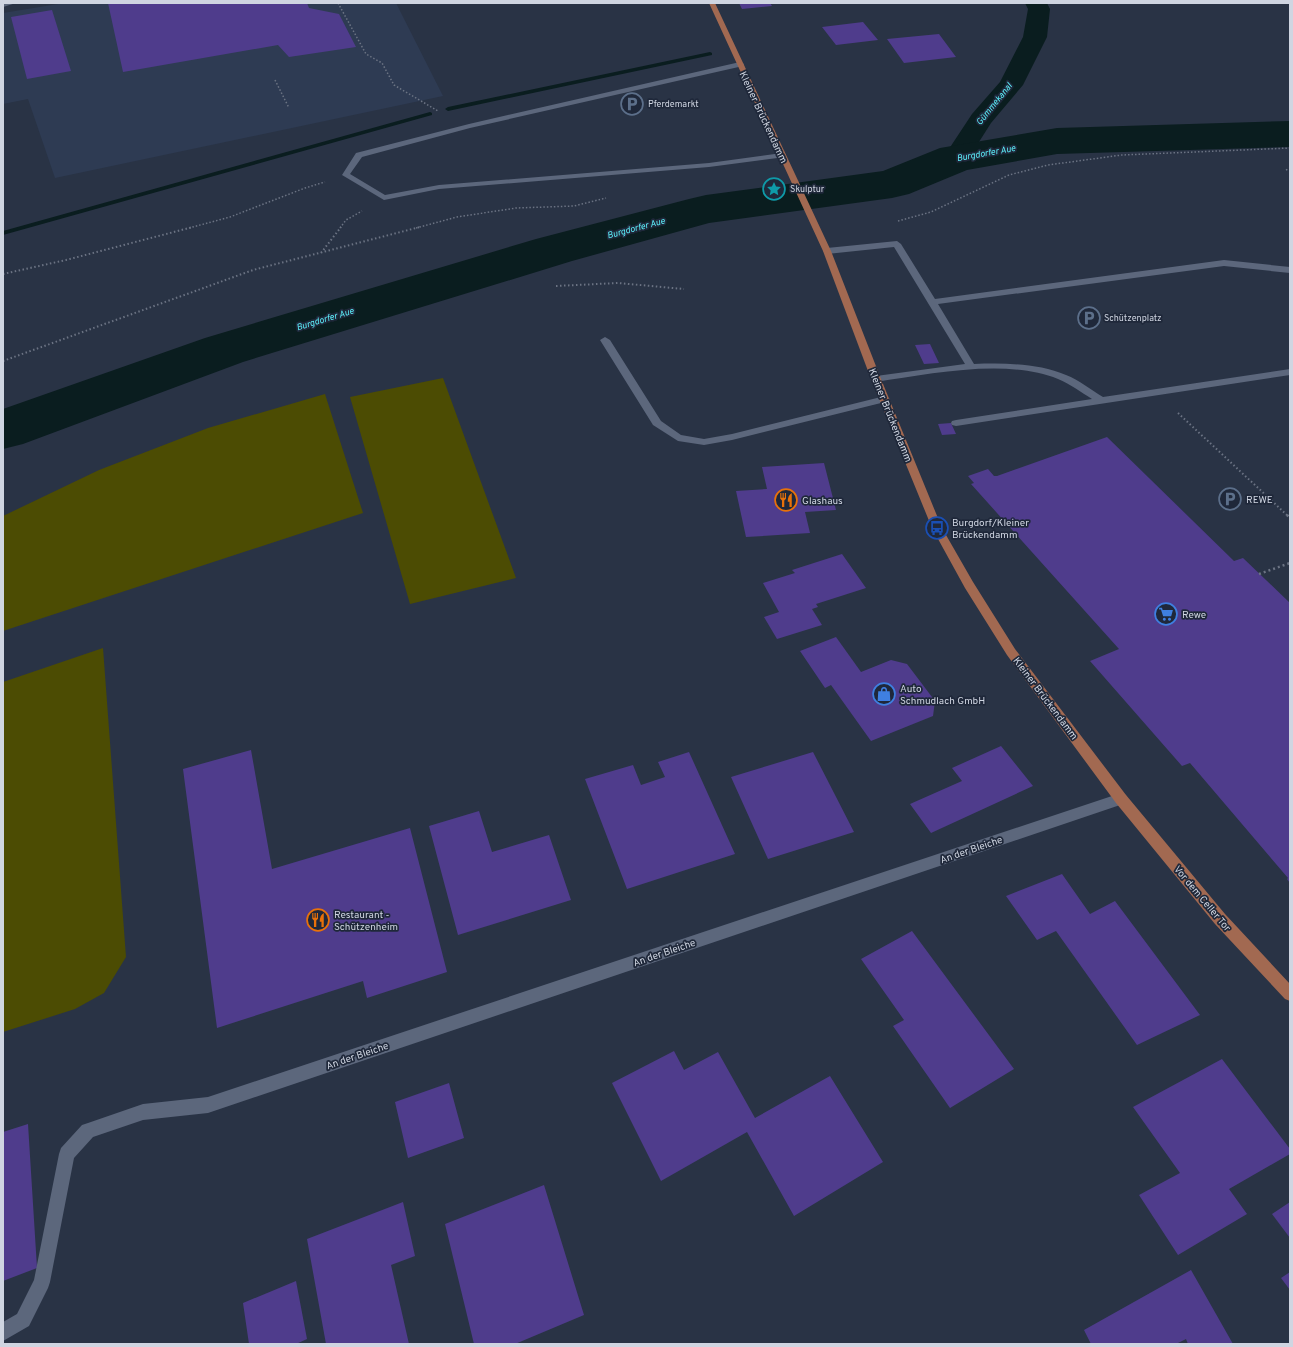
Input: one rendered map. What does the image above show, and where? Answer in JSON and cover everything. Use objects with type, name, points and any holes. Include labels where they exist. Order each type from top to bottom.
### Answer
[{"type":"main road","name":"Kleiner Brückendamm","points":[[712,3],[827,251],[876,379],[937,528],[969,585],[1011,652],[1121,799]]},
{"type":"main road","name":"Vor dem Celler Tor","points":[[1121,799],[1220,919],[1290,994]]},
{"type":"street","points":[[3,5],[13,3]]},
{"type":"street","points":[[740,64],[469,126],[359,155],[346,175],[384,198],[439,187],[709,165],[782,155]]},
{"type":"street","points":[[827,251],[897,244],[971,367]]},
{"type":"street","points":[[931,302],[1224,263],[1290,270]]},
{"type":"street","points":[[605,340],[657,423],[678,438],[704,442],[732,437],[885,399]]},
{"type":"street","points":[[876,379],[971,367],[1026,368],[1059,375],[1102,400]]},
{"type":"street","points":[[956,423],[1290,372]]},
{"type":"street","name":"An der Bleiche","points":[[3,1332],[23,1320],[42,1282],[68,1154],[88,1131],[143,1112],[208,1105],[1121,799]]},
{"type":"path","points":[[338,3],[366,54],[382,63],[394,85],[443,114],[469,126]]},
{"type":"path","points":[[275,80],[289,108]]},
{"type":"path","points":[[895,221],[931,212],[1009,174],[1048,165],[1122,155],[1290,148]]},
{"type":"path","points":[[1286,170],[1290,168]]},
{"type":"path","points":[[3,274],[66,260],[230,217],[305,188],[346,175]]},
{"type":"path","points":[[3,360],[254,270],[457,217],[516,208],[574,206],[612,196]]},
{"type":"path","points":[[321,252],[346,220],[384,198]]},
{"type":"path","points":[[556,286],[618,284],[684,289]]},
{"type":"path","points":[[1157,392],[1290,518]]},
{"type":"path","points":[[1259,574],[1290,562]]},
{"type":"shaded area","points":[[64,3],[396,3],[443,96],[55,178],[28,99],[3,104],[3,13]]},
{"type":"shaded area","points":[[443,378],[516,578],[410,604],[350,397]]},
{"type":"shaded area","points":[[325,394],[363,513],[3,631],[3,516],[99,470],[208,428]]},
{"type":"shaded area","points":[[103,648],[126,957],[104,993],[75,1009],[3,1032],[3,682]]},
{"type":"building","points":[[108,3],[307,3],[309,8],[339,14],[356,47],[289,57],[278,45],[123,72]]},
{"type":"building","points":[[739,3],[770,3],[772,6],[742,9]]},
{"type":"building","points":[[52,10],[71,71],[27,79],[11,17]]},
{"type":"building","points":[[863,22],[878,40],[836,45],[822,27]]},
{"type":"building","points":[[939,34],[956,57],[904,63],[887,39]]},
{"type":"building","points":[[930,344],[939,363],[924,364],[915,345]]},
{"type":"building","points":[[951,423],[956,434],[942,435],[938,424]]},
{"type":"building","points":[[1107,437],[1234,561],[1243,558],[1290,603],[1290,883],[1287,879],[1288,878],[1190,763],[1182,766],[1090,661],[1119,649],[971,484],[974,483],[968,476],[988,469],[994,476],[997,476]]},
{"type":"building","name":"Glashaus","points":[[824,463],[836,510],[805,512],[810,533],[746,537],[736,491],[767,489],[762,467]]},
{"type":"building","points":[[842,554],[866,588],[816,604],[818,607],[812,609],[822,625],[777,639],[764,617],[779,612],[763,583],[795,573],[792,570]]},
{"type":"building","name":"Auto Schmudlach GmbH","points":[[836,637],[861,672],[891,660],[907,664],[935,701],[933,716],[871,741],[831,685],[825,688],[800,651]]},
{"type":"building","points":[[1001,746],[1033,786],[931,833],[910,804],[962,781],[952,768]]},
{"type":"building","name":"Restaurant - Schützenheim","points":[[251,750],[272,869],[410,828],[447,972],[367,998],[363,981],[217,1028],[183,769]]},
{"type":"building","points":[[689,752],[735,854],[627,889],[585,779],[633,765],[641,785],[665,777],[658,762]]},
{"type":"building","points":[[813,752],[854,832],[768,859],[731,777]]},
{"type":"building","points":[[479,811],[492,852],[549,835],[571,900],[458,935],[429,826]]},
{"type":"building","points":[[1062,874],[1090,914],[1115,901],[1200,1015],[1137,1045],[1056,931],[1037,940],[1006,896]]},
{"type":"building","points":[[912,931],[1014,1069],[950,1108],[893,1026],[904,1020],[861,959]]},
{"type":"building","points":[[674,1051],[684,1070],[718,1052],[755,1118],[830,1076],[883,1162],[794,1216],[747,1132],[661,1181],[612,1083]]},
{"type":"building","points":[[1222,1059],[1290,1149],[1290,1154],[1229,1189],[1247,1214],[1178,1255],[1139,1195],[1180,1173],[1133,1107]]},
{"type":"building","points":[[449,1083],[464,1138],[408,1158],[395,1102]]},
{"type":"building","points":[[28,1124],[37,1268],[3,1281],[3,1132]]},
{"type":"building","points":[[544,1185],[584,1315],[515,1344],[474,1344],[445,1224]]},
{"type":"building","points":[[403,1202],[415,1256],[391,1265],[409,1344],[326,1344],[307,1239]]},
{"type":"building","points":[[1290,1202],[1290,1238],[1272,1214]]},
{"type":"building","points":[[1191,1270],[1233,1344],[1188,1344],[1186,1339],[1176,1344],[1091,1344],[1084,1330]]},
{"type":"building","points":[[1290,1272],[1290,1290],[1281,1278]]},
{"type":"building","points":[[296,1281],[307,1339],[296,1344],[249,1344],[243,1303]]},
{"type":"waterway","name":"Gümmekanal","points":[[956,158],[981,119],[1011,85],[1035,37],[1039,9],[1036,3]]},
{"type":"waterway","points":[[448,109],[710,54]]},
{"type":"waterway","points":[[3,233],[430,114]]},
{"type":"waterway","name":"Burgdorfer Aue","points":[[3,430],[224,350],[554,250],[706,209],[892,184],[956,158],[1057,141],[1290,134]]},
{"type":"place","name":"Pferdemarkt","points":[[632,104]]},
{"type":"place","name":"Skulptur","points":[[774,189]]},
{"type":"place","name":"Schützenplatz","points":[[1089,318]]},
{"type":"place","name":"REWE","points":[[1230,499]]},
{"type":"place","name":"Glashaus","points":[[786,500]]},
{"type":"place","name":"Burgdorf/Kleiner Brückendamm","points":[[937,528]]},
{"type":"place","name":"Rewe","points":[[1166,614]]},
{"type":"place","name":"Auto Schmudlach GmbH","points":[[884,694]]},
{"type":"place","name":"Restaurant - Schützenheim","points":[[318,920]]}]
